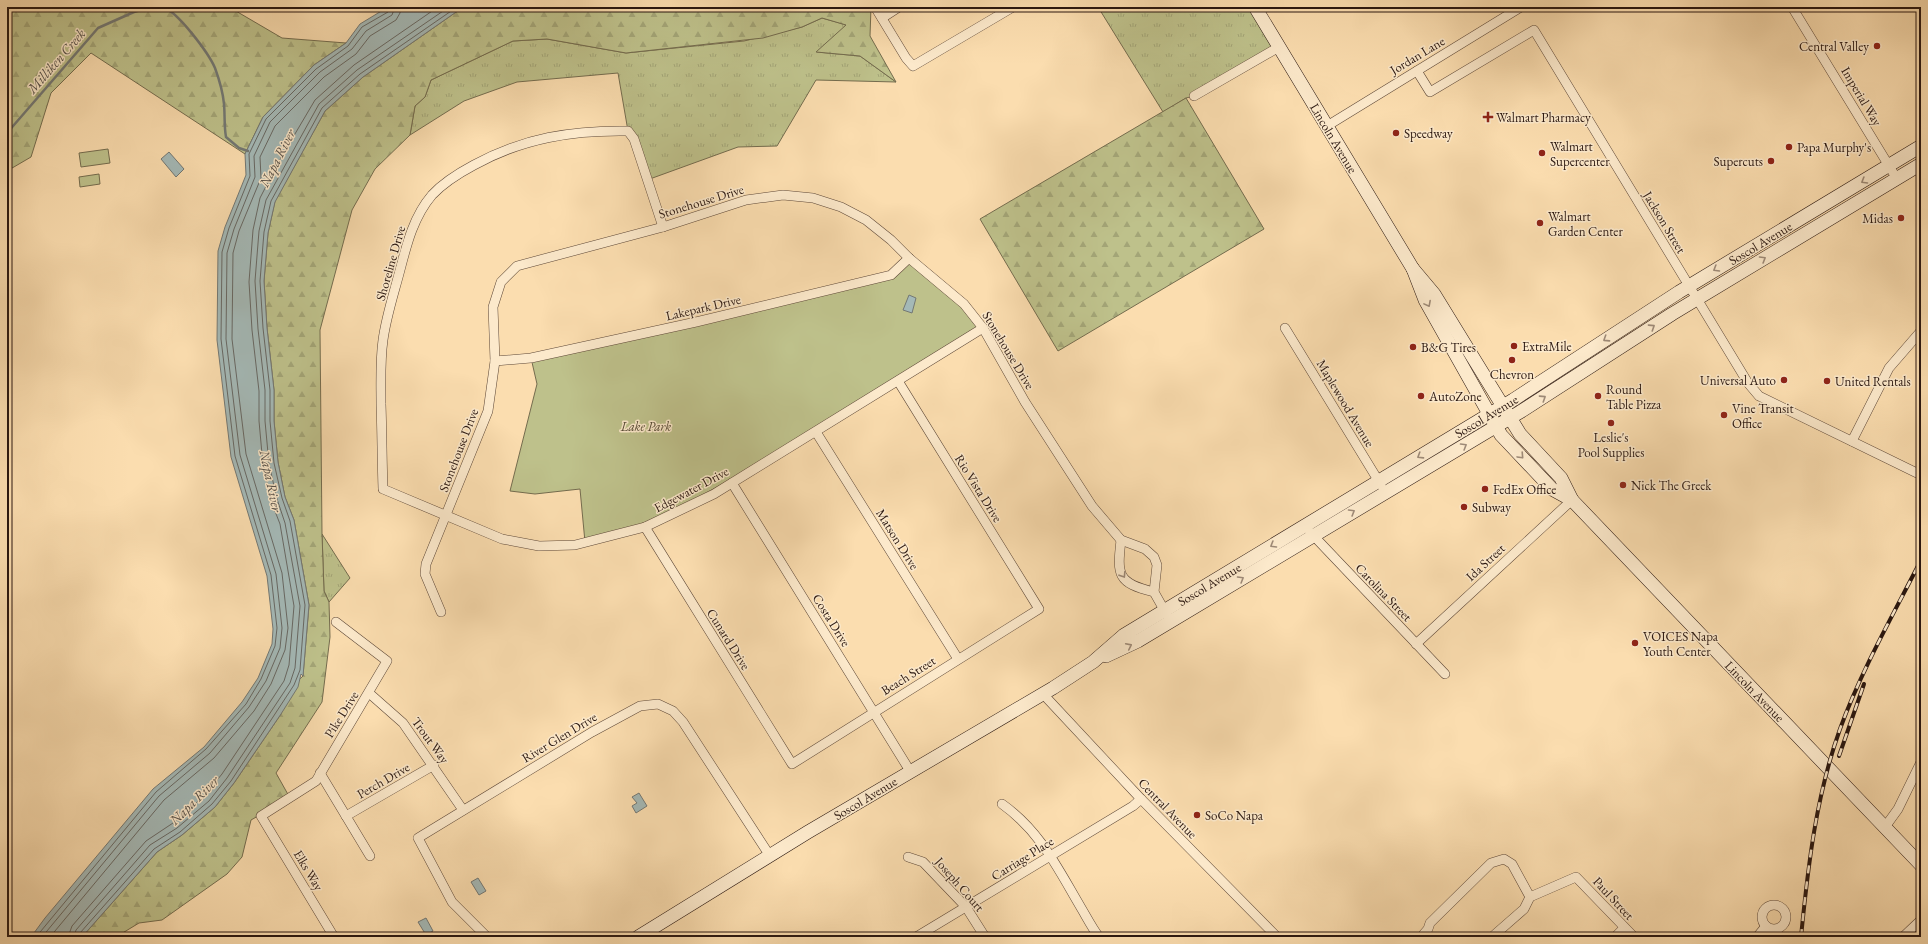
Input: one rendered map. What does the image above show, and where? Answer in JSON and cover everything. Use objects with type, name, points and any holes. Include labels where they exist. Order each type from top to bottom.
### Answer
[{"type":"main road","name":"Lincoln Avenue","points":[[1255,7],[1413,269],[1434,294],[1502,406],[1528,444],[1561,478],[1572,500],[1921,865]]},
{"type":"main road","name":"Soscol Avenue","points":[[638,937],[910,771],[1043,694],[1093,662],[1124,635],[1168,616],[1382,487],[1489,414],[1688,286],[1921,146]]},
{"type":"main road","name":"Soscol Avenue","points":[[1382,487],[1510,418],[1696,300],[1921,164]]},
{"type":"main road","name":"Lincoln Avenue","points":[[1413,269],[1425,300],[1501,435],[1552,489],[1572,500]]},
{"type":"street","points":[[875,7],[906,58],[913,66],[1013,7]]},
{"type":"street","points":[[882,18],[899,7]]},
{"type":"street","name":"Jordan Lane","points":[[1327,126],[1519,7]]},
{"type":"street","name":"Imperial Way","points":[[1792,7],[1897,179]]},
{"type":"street","name":"Jackson Street","points":[[1417,71],[1430,92],[1534,30],[1696,300],[1748,383],[1759,396],[1921,475]]},
{"type":"street","points":[[1194,96],[1279,47]]},
{"type":"street","name":"Shoreline Drive","points":[[383,489],[381,368],[383,340],[410,235],[422,209],[432,195],[444,184],[490,156],[518,144],[547,137],[602,130],[628,131],[634,139],[663,227]]},
{"type":"street","name":"Stonehouse Drive","points":[[441,612],[424,574],[426,564],[488,411],[495,361],[493,307],[501,282],[517,266],[663,227],[746,200],[783,196],[813,198],[841,207],[866,220],[964,304],[983,328],[1025,402],[1092,506],[1121,540],[1145,549],[1154,557],[1157,566],[1154,592]]},
{"type":"street","name":"Lakepark Drive","points":[[495,361],[531,358],[696,322],[891,275],[909,258]]},
{"type":"street","name":"Edgewater Drive","points":[[383,489],[502,539],[539,546],[575,545],[645,527],[714,494],[983,328]]},
{"type":"street","name":"Maplewood Avenue","points":[[1285,328],[1382,487]]},
{"type":"street","points":[[1852,441],[1889,368],[1921,331]]},
{"type":"street","name":"Rio Vista Drive","points":[[898,381],[1039,609]]},
{"type":"street","name":"Matson Drive","points":[[816,432],[958,659]]},
{"type":"street","name":"Costa Drive","points":[[732,483],[910,771]]},
{"type":"street","name":"Ida Street","points":[[1416,644],[1572,500]]},
{"type":"street","name":"Cunard Drive","points":[[645,527],[792,764]]},
{"type":"street","name":"Carolina Street","points":[[1310,531],[1445,674]]},
{"type":"street","points":[[1121,540],[1119,563],[1120,574],[1136,587],[1154,592],[1168,616]]},
{"type":"street","name":"Beach Street","points":[[792,764],[1039,609]]},
{"type":"street","name":"Pike Drive","points":[[261,816],[310,785],[320,773],[387,661],[336,622]]},
{"type":"street","name":"Trout Way","points":[[369,693],[403,723],[434,765],[463,810]]},
{"type":"street","name":"Central Avenue","points":[[1043,694],[1141,799],[1277,937]]},
{"type":"street","name":"River Glen Drive","points":[[487,937],[452,902],[418,838],[622,715],[640,706],[658,704],[673,711],[683,722],[770,856]]},
{"type":"street","points":[[1885,826],[1898,809],[1921,762]]},
{"type":"street","name":"Perch Drive","points":[[346,816],[434,765]]},
{"type":"street","points":[[320,773],[370,856]]},
{"type":"street","name":"Carriage Place","points":[[916,937],[1132,806],[1141,799]]},
{"type":"street","points":[[1002,804],[1021,818],[1031,828],[1050,855],[1100,937]]},
{"type":"street","name":"Elks Way","points":[[261,816],[334,937]]},
{"type":"street","name":"Joseph Court","points":[[908,857],[923,862],[966,907],[985,937]]},
{"type":"street","points":[[1421,937],[1428,929],[1430,923],[1491,863],[1504,859],[1512,864],[1530,897],[1524,908],[1492,937]]},
{"type":"street","name":"Paul Street","points":[[1530,897],[1576,877],[1634,937]]},
{"type":"street","points":[[1903,937],[1921,920]]},
{"type":"street","points":[[1757,937],[1766,926]]},
{"type":"street","points":[[1615,937],[1624,928]]},
{"type":"street","points":[[1428,929],[1435,937]]},
{"type":"green space","points":[[7,7],[229,7],[282,38],[346,43],[314,65],[263,117],[245,154],[91,53],[51,93],[31,157],[7,171]]},
{"type":"green space","points":[[469,7],[871,7],[870,36],[896,82],[860,56],[816,52],[846,25],[822,18],[802,27],[763,38],[626,53],[547,39],[513,41],[431,80],[425,97],[415,106],[410,135],[375,169],[352,210],[320,330],[322,534],[324,591],[329,602],[330,637],[322,702],[276,773],[290,798],[251,820],[242,857],[227,874],[162,920],[139,923],[116,937],[82,937],[157,852],[182,835],[215,807],[234,783],[281,714],[285,693],[303,676],[309,605],[294,520],[285,497],[278,462],[274,421],[274,390],[267,328],[264,281],[268,233],[275,201],[325,111],[363,77],[459,10]]},
{"type":"green space","points":[[1098,7],[1255,7],[1279,47],[1163,112]]},
{"type":"green space","points":[[822,18],[847,25],[817,52],[860,56],[896,82],[816,80],[777,146],[738,147],[647,180],[628,131],[618,73],[517,82],[464,101],[410,135],[415,106],[425,97],[431,80],[513,41],[547,39],[626,53],[744,41],[802,27]]},
{"type":"green space","points":[[1186,98],[1264,229],[1058,351],[980,219]]},
{"type":"green space","points":[[108,149],[110,163],[81,167],[79,153]]},
{"type":"green space","points":[[99,174],[100,184],[80,187],[79,177]]},
{"type":"green space","name":"Lake Park","points":[[909,258],[964,304],[983,328],[816,432],[645,527],[585,542],[580,489],[535,494],[510,491],[537,384],[531,358],[891,275]]},
{"type":"green space","points":[[322,534],[350,578],[329,602],[324,591]]},
{"type":"water","name":"Napa River","points":[[388,7],[469,7],[459,10],[363,77],[325,111],[275,202],[268,233],[264,281],[267,328],[274,390],[274,421],[278,462],[285,497],[294,520],[309,605],[303,676],[301,674],[298,687],[281,714],[234,783],[215,807],[182,835],[157,852],[82,937],[31,937],[45,918],[153,789],[204,747],[242,702],[258,678],[272,644],[273,629],[267,576],[231,457],[217,340],[218,251],[225,227],[246,175],[245,154],[263,117],[314,65],[346,43],[360,24]]},
{"type":"water","points":[[169,152],[184,169],[176,177],[161,159]]},
{"type":"water","points":[[909,295],[916,298],[912,313],[903,310]]},
{"type":"water","points":[[639,793],[647,806],[636,813],[632,806],[637,803],[632,797]]},
{"type":"water","points":[[478,878],[486,891],[479,895],[471,882]]},
{"type":"water","points":[[426,918],[433,931],[426,935],[418,922]]},
{"type":"waterway","name":"Milliken Creek","points":[[7,133],[98,28],[134,12],[151,7]]},
{"type":"waterway","name":"Milliken Creek","points":[[162,7],[176,16],[184,24],[200,43],[212,61],[223,95],[226,137],[239,148],[248,151]]},
{"type":"railway","points":[[1801,937],[1814,832],[1832,754],[1848,707],[1878,643],[1921,560]]},
{"type":"railway","points":[[1839,756],[1864,684]]},
{"type":"place","name":"Central Valley","points":[[1877,46]]},
{"type":"place","name":"Walmart Pharmacy","points":[[1488,117]]},
{"type":"place","name":"Speedway","points":[[1396,133]]},
{"type":"place","name":"Papa Murphy's","points":[[1789,147]]},
{"type":"place","name":"Walmart Supercenter","points":[[1542,153]]},
{"type":"place","name":"Supercuts","points":[[1771,161]]},
{"type":"place","name":"Midas","points":[[1901,218]]},
{"type":"place","name":"Walmart Garden Center","points":[[1540,223]]},
{"type":"place","name":"ExtraMile","points":[[1514,346]]},
{"type":"place","name":"B&G Tires","points":[[1413,347]]},
{"type":"place","name":"Chevron","points":[[1512,360]]},
{"type":"place","name":"Universal Auto","points":[[1784,380]]},
{"type":"place","name":"United Rentals","points":[[1827,381]]},
{"type":"place","name":"AutoZone","points":[[1421,396]]},
{"type":"place","name":"Round Table Pizza","points":[[1598,396]]},
{"type":"place","name":"Vine Transit Office","points":[[1724,415]]},
{"type":"place","name":"Leslie's Pool Supplies","points":[[1611,423]]},
{"type":"place","name":"Nick The Greek","points":[[1623,485]]},
{"type":"place","name":"FedEx Office","points":[[1485,489]]},
{"type":"place","name":"Subway","points":[[1464,507]]},
{"type":"place","name":"VOICES Napa Youth Center","points":[[1635,643]]},
{"type":"place","name":"SoCo Napa","points":[[1197,815]]}]
